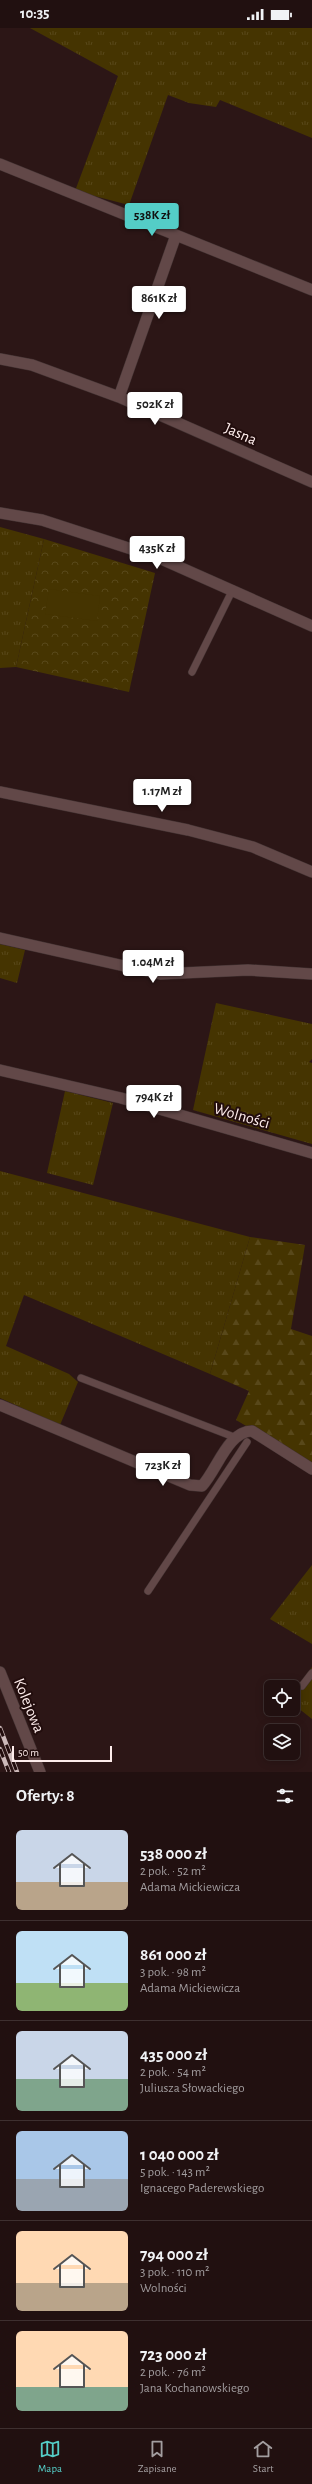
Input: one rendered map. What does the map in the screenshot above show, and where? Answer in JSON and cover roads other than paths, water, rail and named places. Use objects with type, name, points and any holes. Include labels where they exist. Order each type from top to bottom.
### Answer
[{"type":"street","points":[[0,164],[312,290]]},
{"type":"street","points":[[119,397],[176,235]]},
{"type":"street","name":"Jasna","points":[[0,359],[32,365],[119,397],[312,482]]},
{"type":"street","points":[[0,513],[42,520],[159,558],[233,589],[312,626]]},
{"type":"street","points":[[0,792],[203,834],[253,847],[312,872]]},
{"type":"street","points":[[0,938],[160,974],[248,970],[312,974]]},
{"type":"street","name":"Wolności","points":[[0,1070],[121,1098],[312,1153]]},
{"type":"street","points":[[0,1405],[156,1472],[190,1485],[202,1486],[211,1477],[234,1437],[245,1431],[252,1431],[312,1469]]},
{"type":"street","name":"Kolejowa","points":[[0,1672],[40,1772]]},
{"type":"lane","points":[[192,672],[233,589]]},
{"type":"lane","points":[[81,1378],[234,1437]]},
{"type":"lane","points":[[148,1591],[247,1442]]},
{"type":"lane","points":[[202,1486],[211,1497]]},
{"type":"lane","points":[[302,1686],[312,1673]]},
{"type":"railway","points":[[0,1728],[17,1772]]},
{"type":"railway","points":[[0,1749],[9,1772]]}]
